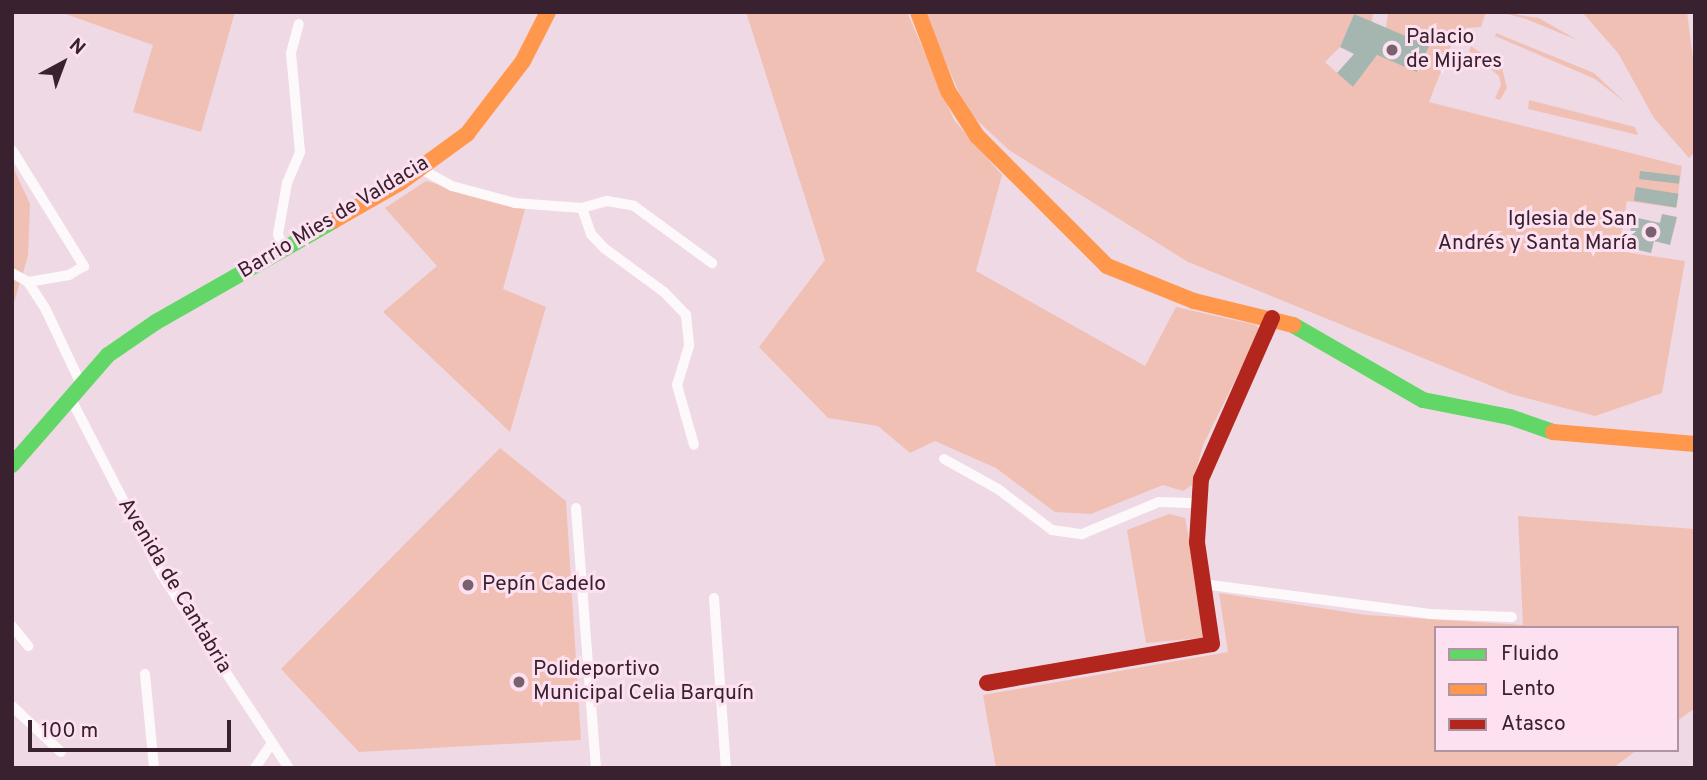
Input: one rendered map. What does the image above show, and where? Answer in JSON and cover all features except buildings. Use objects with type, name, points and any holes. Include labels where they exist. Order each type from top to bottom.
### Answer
[{"type":"street","name":"Barrio Mies de Valdacia","points":[[12,465],[108,355],[156,322],[421,169],[467,134],[495,103],[548,12]]},
{"type":"street","points":[[918,12],[948,91],[977,136],[1107,266],[1194,300],[1304,328],[1423,400],[1510,417],[1566,436],[1643,437],[1695,444]]},
{"type":"street","points":[[284,250],[278,234],[288,183],[300,152],[292,53],[299,24]]},
{"type":"street","points":[[12,150],[84,266],[78,272],[28,282]]},
{"type":"street","points":[[421,169],[452,186],[515,203],[582,208],[607,201],[634,206],[712,264]]},
{"type":"street","points":[[582,208],[590,234],[604,248],[664,292],[686,315],[689,346],[677,385],[694,445]]},
{"type":"street","points":[[12,274],[28,282],[81,384]]},
{"type":"street","points":[[986,683],[1206,648],[1214,637],[1203,584],[1197,503],[1205,464],[1272,318]]},
{"type":"street","name":"Avenida de Cantabria","points":[[69,397],[162,575],[289,768]]},
{"type":"street","points":[[944,459],[998,489],[1052,530],[1082,534],[1159,502],[1197,503]]},
{"type":"street","points":[[576,508],[596,768]]},
{"type":"street","points":[[1203,584],[1417,613],[1512,617]]},
{"type":"street","points":[[714,598],[726,768]]},
{"type":"street","points":[[12,626],[28,646]]},
{"type":"street","points":[[145,674],[153,768]]},
{"type":"street","points":[[12,706],[61,752]]},
{"type":"street","points":[[255,768],[272,743]]},
{"type":"shaded area","points":[[60,12],[235,12],[201,132],[133,112],[153,45]]},
{"type":"shaded area","points":[[746,12],[907,12],[954,120],[1002,175],[976,271],[1145,366],[1176,307],[1256,325],[1260,330],[1203,445],[1192,485],[1183,491],[1163,485],[1091,514],[1055,512],[996,468],[935,441],[910,453],[878,426],[828,418],[759,347],[825,260]]},
{"type":"shaded area","points":[[924,12],[1373,12],[1372,22],[1354,14],[1340,47],[1325,62],[1353,87],[1377,55],[1418,72],[1428,46],[1386,28],[1388,12],[1486,12],[1481,27],[1466,28],[1453,41],[1429,102],[1682,166],[1676,208],[1627,201],[1618,251],[1685,261],[1662,393],[1595,416],[1511,394],[1188,262],[1009,150],[967,111]]},
{"type":"shaded area","points":[[1500,12],[1539,18],[1577,40],[1526,19]]},
{"type":"shaded area","points":[[1582,12],[1687,12],[1695,75],[1695,152],[1689,158],[1654,118],[1618,53]]},
{"type":"shaded area","points":[[1496,33],[1594,73],[1626,103],[1595,79],[1495,36]]},
{"type":"shaded area","points":[[1471,46],[1502,68],[1507,88],[1500,100],[1495,98],[1501,85],[1499,76],[1469,51]]},
{"type":"shaded area","points":[[1529,100],[1635,127],[1638,135],[1528,109]]},
{"type":"shaded area","points":[[12,165],[30,204],[28,256],[12,309]]},
{"type":"shaded area","points":[[426,181],[525,209],[503,289],[546,307],[510,432],[383,312],[437,266],[385,208]]},
{"type":"shaded area","name":"Pepín Cadelo","points":[[500,448],[566,501],[581,740],[359,752],[281,669]]},
{"type":"shaded area","points":[[1169,514],[1185,518],[1206,631],[1201,638],[1146,643],[1127,530]]},
{"type":"shaded area","points":[[1518,516],[1695,529],[1695,708],[1679,720],[1679,626],[1434,626],[1434,752],[1634,752],[1613,768],[996,768],[983,695],[1228,652],[1219,593],[1367,615],[1523,625]]},
{"type":"traffic: fast","points":[[12,465],[108,355],[156,322],[333,221]]},
{"type":"traffic: fast","points":[[1293,325],[1423,400],[1510,417],[1553,432]]},
{"type":"traffic: slow","points":[[333,221],[401,182],[467,134],[523,61],[548,12]]},
{"type":"traffic: slow","points":[[918,12],[948,91],[977,136],[1107,266],[1194,301],[1293,325]]},
{"type":"traffic: slow","points":[[1553,432],[1695,444]]},
{"type":"traffic: jam","points":[[987,683],[1212,644],[1197,542],[1201,479],[1272,318]]},
{"type":"place","name":"Palacio de Mijares","points":[[1392,50]]},
{"type":"place","name":"Iglesia de San Andrés y Santa María","points":[[1651,232]]},
{"type":"place","name":"Pepín Cadelo","points":[[468,585]]},
{"type":"place","name":"Polideportivo Municipal Celia Barquín","points":[[519,682]]}]
